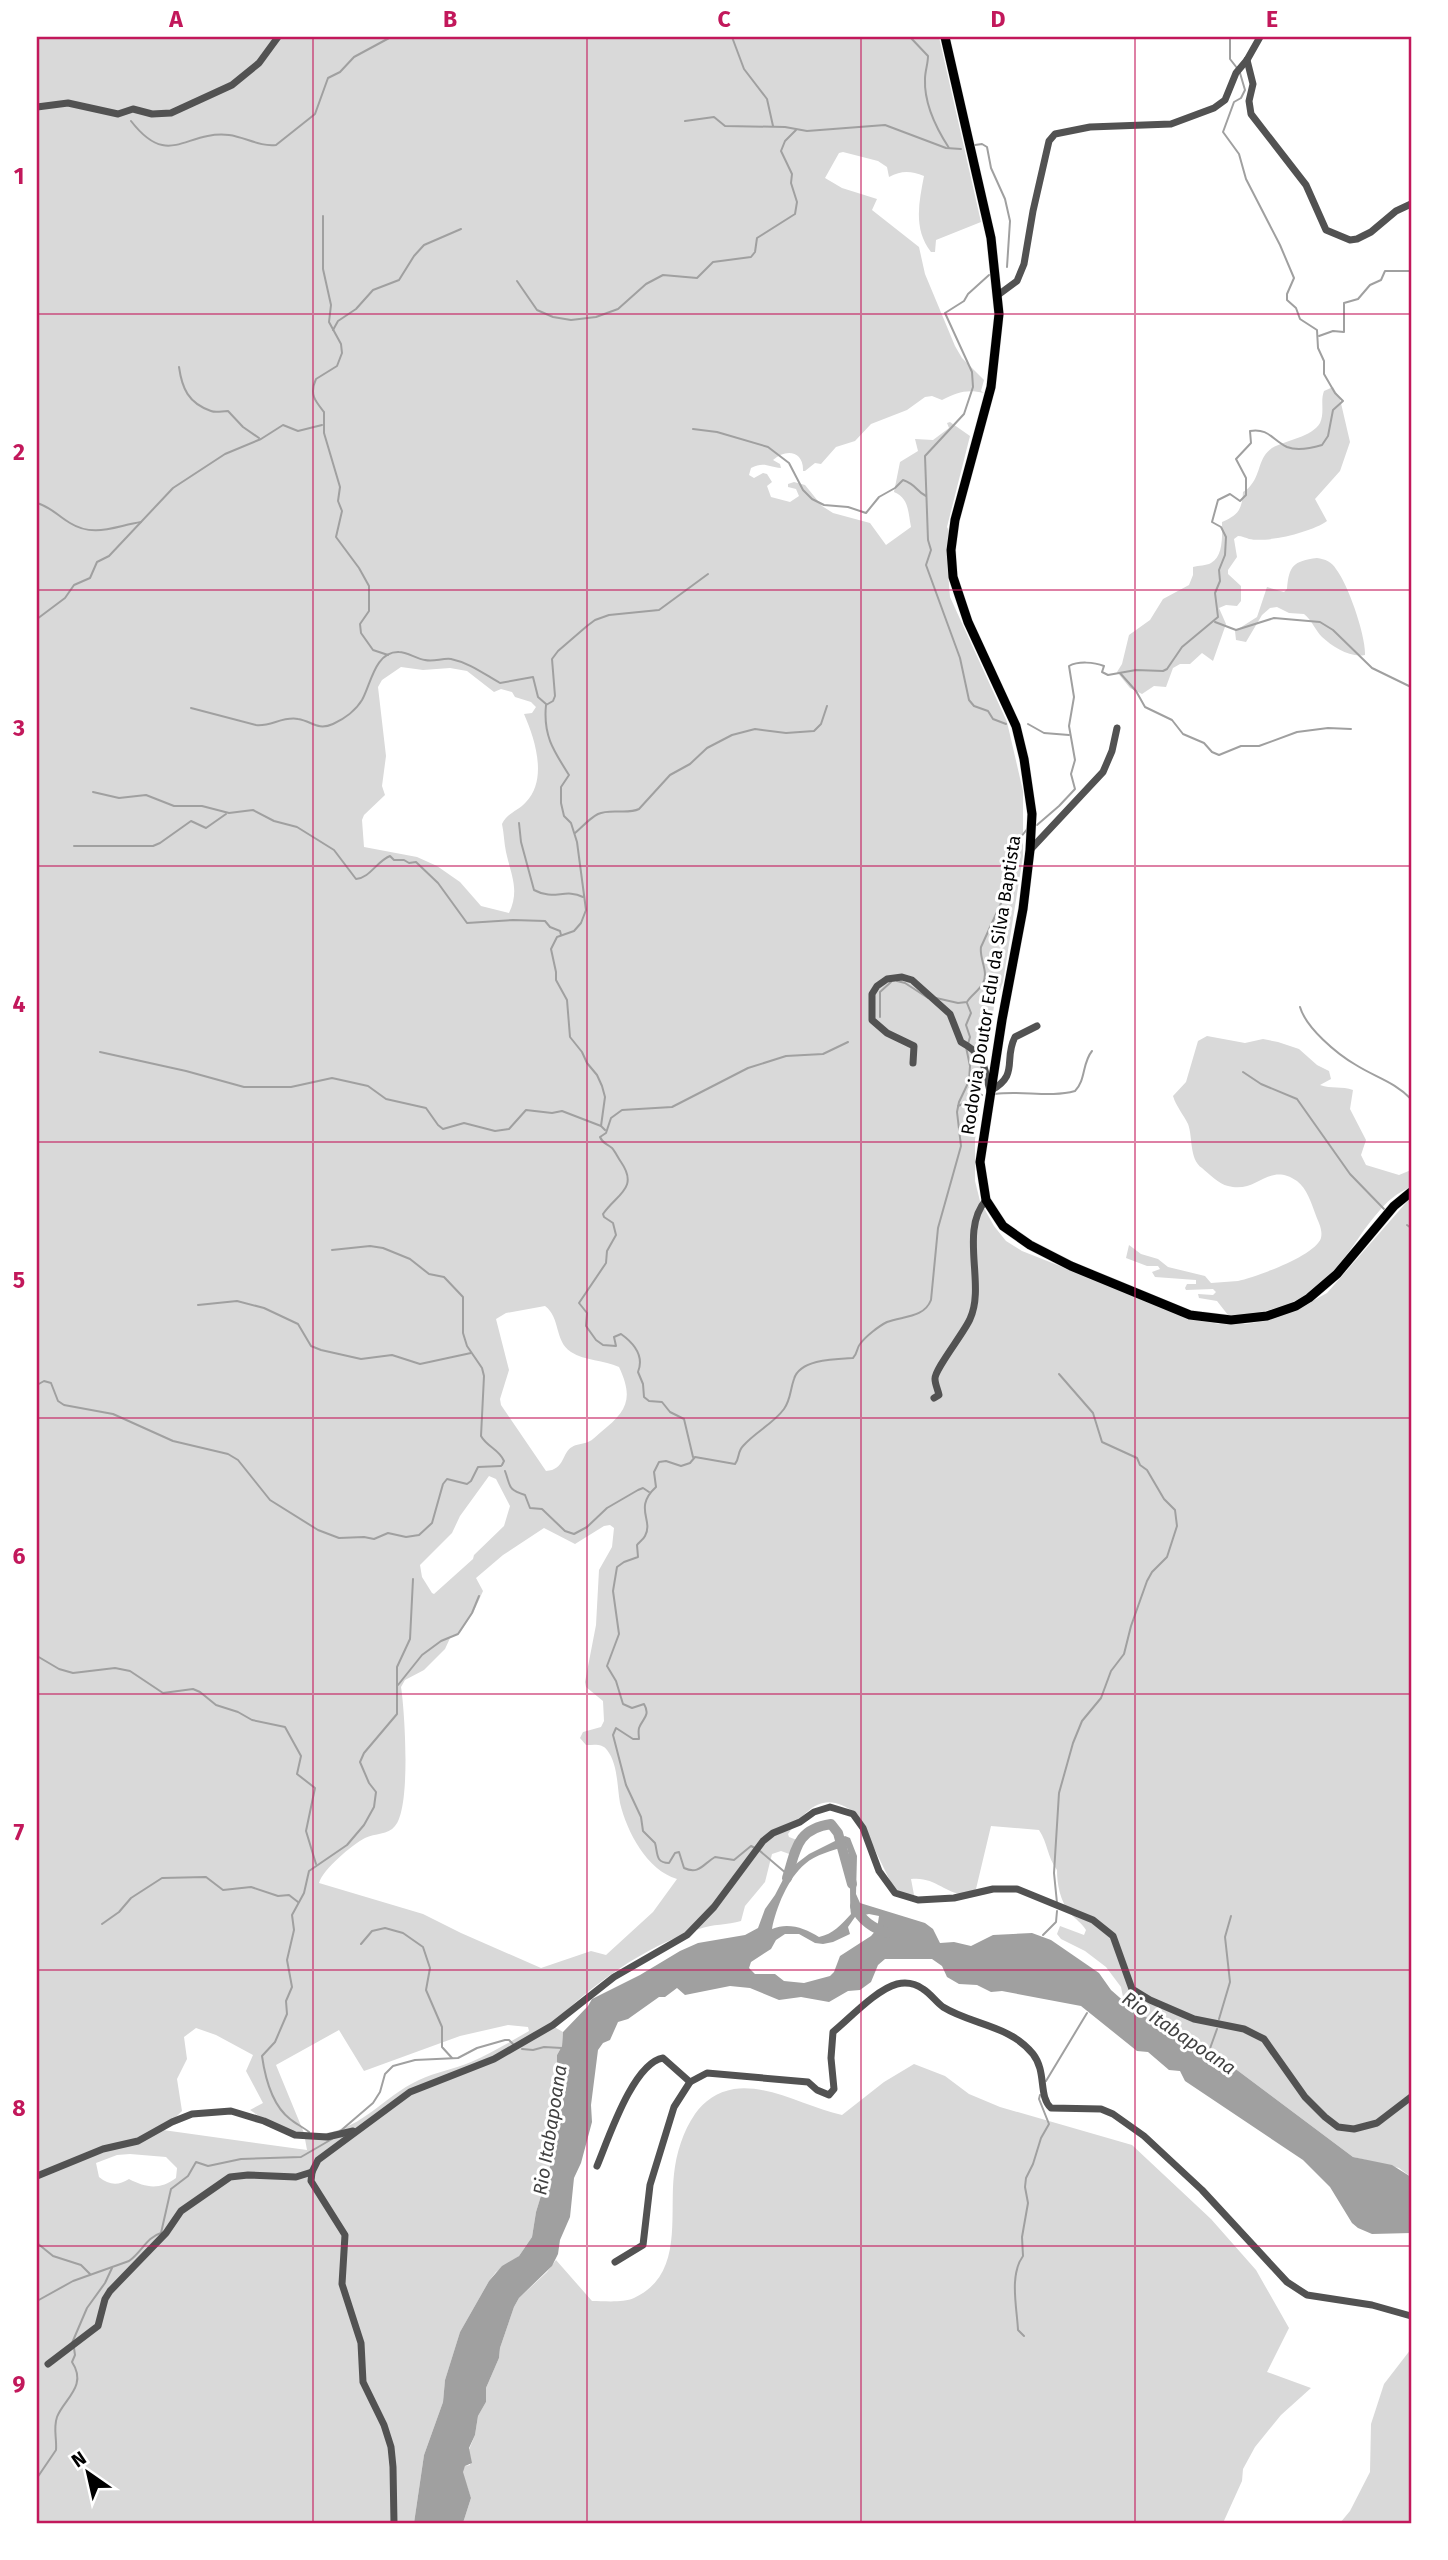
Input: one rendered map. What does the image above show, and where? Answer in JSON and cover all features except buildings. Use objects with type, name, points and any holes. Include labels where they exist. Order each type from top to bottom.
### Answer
[{"type":"main road","name":"Rodovia Doutor Edu da Silva Baptista","points":[[945,37],[992,238],[998,295],[994,369],[955,520],[952,562],[957,594],[965,615],[1016,726],[1031,803],[1030,850],[1023,909],[980,1162],[986,1200],[1003,1226],[1030,1245],[1071,1266],[1190,1315],[1231,1320],[1267,1316],[1309,1298],[1337,1274],[1394,1206],[1411,1192]]},
{"type":"street","points":[[37,107],[68,103],[118,114],[133,109],[152,114],[171,113],[232,85],[259,63],[278,37]]},
{"type":"street","points":[[998,295],[1017,281],[1024,264],[1049,141],[1055,134],[1090,128],[1171,124],[1214,108],[1225,100],[1237,71],[1247,60],[1260,37]]},
{"type":"street","points":[[1247,60],[1253,84],[1249,101],[1251,114],[1306,185],[1326,230],[1350,240],[1357,239],[1411,204]]},
{"type":"street","points":[[1030,850],[1103,772],[1112,751],[1117,728]]},
{"type":"street","points":[[913,1063],[914,1046],[887,1033],[872,1020],[872,994],[877,986],[887,979],[902,977],[912,980],[950,1014],[961,1042],[981,1055],[990,1091],[1006,1079],[1010,1071],[1011,1045],[1015,1037],[1037,1026]]},
{"type":"street","points":[[934,1398],[939,1395],[934,1378],[939,1366],[957,1343],[971,1317],[975,1301],[975,1219],[978,1209],[986,1200]]},
{"type":"street","points":[[394,2523],[391,2447],[384,2425],[363,2382],[361,2343],[342,2284],[345,2235],[311,2181],[318,2160],[410,2092],[494,2059],[553,2025],[614,1977],[687,1935],[714,1907],[757,1849],[773,1833],[790,1828],[822,1810],[830,1807],[853,1814],[863,1829],[879,1871],[895,1893],[918,1900],[954,1898],[993,1889],[1017,1889],[1093,1920],[1113,1936],[1132,1989],[1150,2000],[1195,2019],[1244,2029],[1264,2039],[1305,2097],[1339,2127],[1354,2129],[1377,2123],[1411,2097]]},
{"type":"street","points":[[615,2262],[643,2245],[650,2185],[674,2107],[690,2082],[707,2073],[808,2082],[829,2095],[834,2089],[831,2058],[833,2032],[883,1991],[895,1984],[912,1984],[923,1989],[943,2007],[1015,2036],[1040,2065],[1044,2099],[1048,2106],[1061,2109],[1101,2109],[1113,2114],[1144,2136],[1202,2190],[1298,2291],[1373,2305],[1411,2316]]},
{"type":"street","points":[[597,2166],[629,2092],[648,2066],[663,2058],[690,2082]]},
{"type":"street","points":[[37,2176],[103,2149],[138,2141],[192,2114],[231,2110],[295,2135],[327,2137],[357,2130]]},
{"type":"street","points":[[48,2364],[98,2326],[105,2299],[110,2291],[166,2233],[181,2211],[204,2194],[230,2177],[296,2177],[312,2172]]},
{"type":"shaded area","points":[[37,37],[939,37],[981,222],[936,240],[935,252],[931,252],[922,234],[919,215],[924,176],[906,172],[889,177],[887,167],[878,161],[843,152],[839,153],[825,178],[842,188],[877,199],[872,210],[919,247],[925,274],[955,346],[962,358],[984,380],[981,391],[984,393],[963,392],[942,400],[932,396],[925,397],[907,410],[871,424],[855,441],[836,447],[821,464],[815,463],[803,471],[801,459],[788,453],[773,460],[780,464],[781,468],[759,465],[751,468],[749,475],[754,478],[763,473],[767,474],[772,482],[767,486],[771,497],[790,502],[799,496],[796,489],[788,487],[788,484],[794,482],[805,485],[822,506],[833,513],[870,523],[886,545],[911,527],[905,502],[894,492],[900,462],[918,451],[915,439],[933,440],[949,428],[947,423],[950,422],[970,436],[947,527],[950,597],[1007,722],[1023,791],[1023,856],[1003,982],[1000,990],[996,992],[975,1140],[975,1181],[980,1201],[1006,1241],[1022,1251],[1194,1319],[1219,1324],[1246,1324],[1270,1320],[1294,1311],[1327,1293],[1411,1197],[1411,2177],[1399,2168],[1353,2157],[1233,2067],[1124,2002],[1121,1987],[1106,1967],[1057,1934],[1060,1926],[1084,1935],[1086,1930],[1064,1903],[1058,1887],[1057,1870],[1039,1830],[991,1826],[976,1889],[960,1894],[930,1881],[911,1879],[915,1900],[895,1891],[858,1815],[846,1807],[826,1802],[810,1809],[788,1834],[789,1837],[802,1842],[792,1855],[781,1851],[772,1854],[765,1882],[745,1906],[741,1921],[699,1929],[658,1946],[602,1981],[551,2025],[563,2032],[562,2046],[557,2055],[557,2073],[552,2086],[547,2128],[550,2133],[547,2149],[550,2166],[536,2212],[532,2237],[519,2256],[496,2272],[489,2281],[460,2332],[445,2380],[443,2402],[424,2455],[414,2523],[37,2523]],"holes":[[[401,667],[423,670],[450,668],[467,671],[494,692],[501,689],[512,692],[515,697],[531,702],[536,707],[532,713],[524,714],[535,747],[537,782],[526,802],[502,824],[514,890],[509,913],[481,906],[460,882],[437,866],[417,857],[364,847],[364,815],[385,795],[382,786],[386,756],[378,687],[382,680]],[[545,1306],[553,1317],[562,1342],[571,1352],[619,1367],[624,1378],[627,1396],[622,1411],[591,1440],[569,1449],[557,1468],[552,1470],[546,1471],[501,1405],[500,1399],[509,1370],[496,1319],[506,1313]],[[489,1476],[496,1479],[510,1506],[504,1526],[434,1594],[422,1577],[420,1565],[452,1533],[460,1516]],[[610,1525],[614,1528],[612,1547],[599,1570],[596,1625],[585,1682],[586,1687],[603,1701],[604,1721],[601,1727],[583,1732],[580,1738],[586,1745],[600,1745],[607,1750],[615,1768],[623,1814],[633,1837],[656,1867],[677,1879],[653,1912],[606,1955],[591,1951],[541,1968],[423,1914],[319,1883],[332,1864],[353,1846],[395,1826],[400,1816],[405,1781],[401,1687],[405,1680],[424,1670],[445,1649],[451,1636],[460,1633],[483,1591],[476,1578],[503,1555],[544,1528],[575,1544],[604,1526]],[[508,2025],[528,2027],[529,2031],[486,2055],[425,2077],[404,2088],[352,2124],[322,2134],[304,2133],[276,2065],[339,2030],[364,2071],[460,2036]],[[196,2028],[216,2035],[253,2055],[246,2071],[263,2103],[250,2110],[274,2126],[305,2139],[307,2150],[163,2130],[182,2111],[177,2079],[187,2059],[184,2037]],[[117,2155],[166,2157],[177,2168],[176,2178],[159,2186],[147,2186],[129,2179],[117,2184],[110,2183],[99,2177],[96,2163]]]},
{"type":"shaded area","points":[[1333,387],[1340,399],[1350,442],[1340,471],[1315,499],[1327,521],[1289,536],[1257,540],[1238,536],[1234,539],[1237,557],[1228,574],[1241,586],[1241,601],[1237,606],[1226,605],[1219,608],[1226,624],[1213,661],[1202,653],[1190,664],[1180,664],[1173,668],[1166,687],[1154,686],[1142,694],[1130,688],[1117,672],[1122,664],[1129,635],[1150,620],[1163,599],[1189,585],[1193,567],[1215,560],[1221,544],[1222,522],[1238,511],[1243,492],[1254,480],[1264,456],[1272,448],[1316,428],[1321,419],[1324,391]]},
{"type":"shaded area","points":[[1317,558],[1332,564],[1346,586],[1359,623],[1365,655],[1354,655],[1336,648],[1322,637],[1304,614],[1289,613],[1277,607],[1270,608],[1262,615],[1246,642],[1236,640],[1235,631],[1257,617],[1267,587],[1284,592],[1294,566]]},
{"type":"shaded area","points":[[1207,1036],[1245,1043],[1263,1039],[1299,1049],[1317,1065],[1329,1071],[1331,1079],[1320,1085],[1353,1090],[1350,1109],[1366,1140],[1361,1155],[1366,1165],[1399,1175],[1411,1170],[1411,1187],[1385,1205],[1326,1279],[1300,1299],[1264,1311],[1228,1315],[1217,1301],[1199,1298],[1198,1294],[1213,1295],[1216,1292],[1213,1289],[1186,1290],[1187,1284],[1196,1284],[1196,1280],[1155,1277],[1152,1272],[1160,1269],[1158,1266],[1147,1266],[1126,1258],[1129,1245],[1168,1267],[1205,1276],[1211,1283],[1238,1281],[1297,1258],[1308,1252],[1321,1238],[1321,1229],[1310,1200],[1297,1181],[1278,1174],[1247,1186],[1228,1186],[1211,1176],[1195,1159],[1190,1129],[1173,1096],[1186,1082],[1198,1041]]},
{"type":"shaded area","points":[[914,2064],[945,2076],[969,2094],[1000,2107],[1132,2145],[1211,2219],[1256,2270],[1289,2328],[1267,2372],[1311,2388],[1281,2415],[1255,2447],[1243,2469],[1242,2481],[1223,2523],[463,2523],[471,2498],[462,2472],[465,2466],[470,2465],[468,2452],[475,2435],[478,2416],[486,2402],[486,2388],[519,2298],[556,2260],[592,2301],[630,2300],[650,2288],[661,2275],[671,2244],[674,2174],[678,2151],[687,2128],[702,2105],[722,2092],[748,2088],[775,2093],[842,2115],[884,2082]]},
{"type":"shaded area","points":[[1411,2349],[1411,2523],[1340,2523],[1350,2511],[1370,2472],[1371,2424],[1384,2384]]},
{"type":"water","name":"Rio Itabapoana","points":[[845,1836],[850,1838],[857,1856],[856,1894],[860,1903],[925,1923],[933,1929],[940,1943],[954,1942],[971,1946],[993,1935],[1032,1933],[1051,1940],[1099,1973],[1111,1990],[1135,2011],[1233,2067],[1353,2157],[1392,2165],[1411,2177],[1411,2233],[1372,2234],[1358,2228],[1352,2223],[1330,2187],[1303,2160],[1185,2081],[1180,2071],[1169,2070],[1148,2052],[1137,2051],[1081,2006],[1002,1991],[991,1992],[977,1985],[959,1984],[947,1977],[942,1966],[932,1959],[885,1959],[878,1965],[871,1982],[860,1990],[848,1991],[829,2002],[801,1997],[779,2000],[750,1988],[730,1986],[685,1995],[677,1988],[628,2019],[618,2022],[610,2040],[603,2043],[598,2050],[591,2105],[592,2122],[574,2178],[570,2217],[552,2266],[519,2298],[514,2307],[499,2358],[486,2388],[486,2402],[478,2416],[475,2435],[469,2448],[472,2463],[465,2466],[463,2472],[471,2498],[463,2523],[414,2523],[424,2455],[443,2402],[445,2380],[460,2332],[489,2281],[502,2266],[519,2256],[532,2237],[536,2212],[550,2166],[547,2149],[550,2133],[547,2128],[552,2086],[557,2073],[557,2055],[562,2046],[563,2032],[592,1999],[680,1951],[698,1943],[745,1935],[758,1928],[765,1909],[788,1870],[809,1854]],"holes":[[[846,1846],[849,1858],[851,1914],[833,1931],[819,1937],[796,1927],[772,1929],[784,1894],[799,1870],[814,1858]],[[869,1914],[879,1916],[877,1929],[871,1936],[840,1956],[830,1976],[804,1983],[784,1981],[775,1974],[755,1974],[749,1968],[751,1962],[771,1949],[776,1940],[785,1934],[799,1934],[815,1943],[833,1942],[850,1934],[848,1927],[855,1917]]]},
{"type":"waterway","points":[[131,121],[144,135],[167,146],[214,135],[229,135],[264,145],[276,145],[315,114],[328,78],[340,72],[354,57],[391,37]]},
{"type":"waterway","points":[[732,37],[744,69],[767,99],[773,126]]},
{"type":"waterway","points":[[910,37],[928,56],[926,97],[935,124],[949,148]]},
{"type":"waterway","points":[[1230,37],[1230,59],[1237,68]]},
{"type":"waterway","points":[[1037,825],[1075,789],[1071,774],[1075,760],[1069,726],[1074,697],[1069,666],[1081,663],[1096,664],[1104,666],[1102,672],[1108,675],[1136,670],[1167,669],[1182,647],[1218,617],[1215,593],[1220,581],[1219,570],[1225,555],[1226,537],[1221,527],[1212,522],[1218,500],[1230,494],[1240,501],[1246,495],[1246,478],[1236,459],[1251,443],[1250,431],[1262,431],[1291,448],[1304,449],[1322,445],[1328,436],[1333,410],[1343,401],[1324,374],[1317,330],[1300,319],[1296,308],[1287,300],[1294,278],[1246,179],[1239,154],[1223,132],[1234,102],[1241,98],[1245,90],[1240,73]]},
{"type":"waterway","points":[[685,121],[714,117],[725,126],[785,127],[807,131],[885,125],[946,148],[961,149]]},
{"type":"waterway","points":[[517,281],[537,310],[553,317],[571,320],[596,317],[618,309],[646,284],[663,275],[697,278],[713,262],[751,257],[755,252],[757,238],[795,214],[797,202],[791,183],[792,174],[781,151],[785,141],[796,130]]},
{"type":"waterway","points":[[975,145],[982,144],[987,147],[991,168],[1005,199],[1010,221],[1007,267]]},
{"type":"waterway","points":[[323,216],[323,269],[331,305],[329,322],[341,344],[342,353],[337,366],[316,379],[313,393],[324,412],[324,433],[340,487],[338,501],[342,511],[336,537],[369,586],[369,611],[360,624],[361,633],[373,650],[388,655]]},
{"type":"waterway","points":[[333,330],[338,321],[356,309],[373,290],[399,280],[424,245],[461,229]]},
{"type":"waterway","points":[[1319,336],[1333,331],[1344,332],[1344,303],[1358,299],[1370,285],[1381,280],[1385,271],[1411,271]]},
{"type":"waterway","points":[[989,275],[964,301],[945,313],[972,372],[973,387],[964,414],[925,456],[928,540],[931,550],[926,565],[960,658],[969,700],[974,706],[988,711],[993,719],[1006,724]]},
{"type":"waterway","points":[[179,367],[184,388],[197,404],[213,412],[228,411],[243,427],[259,438]]},
{"type":"waterway","points":[[37,619],[65,598],[74,585],[90,578],[97,562],[109,556],[173,488],[225,454],[261,439],[283,425],[298,431],[322,425]]},
{"type":"waterway","points":[[693,429],[717,432],[768,447],[789,463],[803,490],[824,505],[848,507],[866,513],[879,497],[903,480],[926,496]]},
{"type":"waterway","points":[[37,503],[70,523],[88,530],[105,530],[141,522]]},
{"type":"waterway","points":[[601,1126],[605,1097],[602,1086],[570,1037],[567,1000],[556,980],[551,949],[557,937],[574,931],[581,923],[586,910],[577,842],[571,823],[564,816],[561,803],[561,787],[569,775],[554,750],[546,725],[546,705],[553,701],[555,696],[552,659],[595,620],[609,615],[659,610],[708,574]]},
{"type":"waterway","points":[[1215,622],[1236,630],[1274,618],[1320,622],[1333,630],[1372,668],[1411,687]]},
{"type":"waterway","points":[[191,708],[256,725],[292,718],[327,726],[341,720],[356,707],[379,663],[391,653],[399,652],[425,660],[458,661],[500,683],[533,677],[538,697],[546,704]]},
{"type":"waterway","points":[[1120,673],[1136,691],[1145,707],[1172,720],[1183,734],[1204,743],[1219,755],[1241,746],[1259,746],[1297,732],[1328,728],[1351,729]]},
{"type":"waterway","points":[[575,833],[598,814],[639,809],[670,775],[690,764],[707,748],[732,735],[755,729],[786,733],[814,731],[821,724],[827,706]]},
{"type":"waterway","points":[[1028,724],[1044,733],[1069,735]]},
{"type":"waterway","points":[[93,792],[119,798],[146,795],[174,806],[202,806],[229,813],[253,810],[274,821],[297,827],[334,850],[356,879],[365,876],[390,856],[394,860],[416,862],[438,883],[467,923],[545,921],[550,927],[560,931],[561,935]]},
{"type":"waterway","points":[[74,846],[153,846],[191,821],[206,828],[226,814]]},
{"type":"waterway","points":[[519,823],[521,842],[534,890],[583,897]]},
{"type":"waterway","points":[[936,998],[958,1003],[967,1002],[983,983],[985,974],[981,947],[1012,879],[1017,842],[1028,828]]},
{"type":"waterway","points":[[897,981],[928,998]]},
{"type":"waterway","points":[[880,1017],[880,992],[891,982]]},
{"type":"waterway","points":[[967,1003],[971,1013],[966,1025],[970,1037],[968,1044]]},
{"type":"waterway","points":[[1300,1007],[1315,1032],[1340,1054],[1398,1088],[1411,1099]]},
{"type":"waterway","points":[[693,1457],[684,1419],[670,1412],[662,1402],[649,1401],[644,1397],[638,1372],[640,1361],[634,1346],[621,1334],[614,1337],[616,1346],[603,1345],[596,1340],[586,1326],[587,1313],[579,1303],[606,1263],[607,1251],[616,1235],[613,1223],[603,1214],[624,1190],[628,1178],[612,1148],[600,1137],[606,1133],[611,1118],[622,1110],[672,1107],[748,1068],[786,1056],[823,1054],[848,1042]]},
{"type":"waterway","points":[[755,1848],[751,1846],[734,1860],[715,1857],[701,1868],[689,1870],[684,1868],[679,1852],[675,1853],[669,1863],[661,1861],[655,1843],[643,1831],[641,1817],[626,1785],[613,1735],[616,1728],[633,1739],[639,1739],[639,1728],[647,1712],[644,1704],[632,1708],[623,1704],[616,1681],[607,1666],[619,1634],[613,1591],[617,1567],[638,1557],[637,1545],[647,1530],[646,1501],[656,1487],[654,1472],[659,1462],[666,1461],[681,1466],[690,1463],[695,1457],[735,1464],[743,1446],[784,1409],[794,1379],[803,1367],[819,1361],[853,1358],[863,1341],[880,1326],[912,1316],[928,1306],[931,1300],[938,1228],[961,1146],[957,1112],[969,1081],[970,1066],[966,1047]]},
{"type":"waterway","points":[[995,1094],[1056,1094],[1075,1091],[1092,1051]]},
{"type":"waterway","points":[[100,1052],[244,1087],[291,1087],[332,1078],[368,1086],[386,1099],[426,1108],[443,1129],[464,1123],[495,1131],[509,1129],[526,1110],[552,1113],[562,1111],[605,1130]]},
{"type":"waterway","points":[[1243,1072],[1261,1084],[1297,1099],[1350,1174],[1384,1209]]},
{"type":"waterway","points":[[958,1106],[982,1095]]},
{"type":"waterway","points":[[1407,1225],[1411,1228]]},
{"type":"waterway","points":[[332,1250],[370,1246],[383,1248],[410,1259],[429,1274],[444,1277],[463,1297],[463,1333],[467,1346],[482,1368],[484,1376],[481,1436],[502,1457],[502,1465]]},
{"type":"waterway","points":[[198,1305],[237,1301],[264,1308],[298,1324],[311,1346],[361,1359],[392,1355],[420,1364],[471,1353]]},
{"type":"waterway","points":[[1057,1903],[1054,1873],[1059,1793],[1073,1743],[1082,1721],[1101,1698],[1111,1671],[1124,1654],[1147,1581],[1167,1557],[1177,1526],[1175,1510],[1164,1499],[1147,1470],[1140,1465],[1137,1458],[1102,1442],[1093,1413],[1059,1374]]},
{"type":"waterway","points":[[37,1385],[44,1381],[51,1383],[58,1401],[64,1405],[113,1414],[173,1441],[228,1454],[238,1460],[270,1500],[318,1530],[339,1538],[374,1539],[388,1533],[406,1537],[419,1535],[432,1523],[443,1484],[447,1479],[467,1484],[478,1467],[501,1466]]},
{"type":"waterway","points":[[505,1471],[510,1487],[525,1495],[530,1508],[542,1509],[565,1531],[574,1534],[587,1527],[607,1508],[638,1490],[643,1488],[649,1492]]},
{"type":"waterway","points":[[309,2132],[290,2119],[278,2106],[267,2081],[262,2056],[275,2042],[287,2014],[286,2001],[292,1987],[287,1960],[294,1930],[292,1915],[304,1893],[309,1871],[347,1845],[364,1825],[374,1807],[376,1792],[360,1762],[364,1753],[397,1714],[397,1667],[410,1639],[413,1579]]},
{"type":"waterway","points":[[398,1685],[422,1655],[441,1641],[458,1634],[479,1596]]},
{"type":"waterway","points":[[37,1656],[59,1669],[73,1673],[115,1668],[130,1671],[163,1693],[193,1689],[216,1705],[252,1720],[285,1727],[301,1756],[297,1774],[315,1788],[306,1831],[316,1864]]},
{"type":"waterway","name":"Rio Itabapoana","points":[[787,1878],[799,1842],[811,1831],[831,1824],[838,1833],[852,1884]]},
{"type":"waterway","points":[[760,1851],[787,1874]]},
{"type":"waterway","points":[[102,1924],[119,1912],[131,1898],[162,1878],[206,1877],[223,1890],[251,1887],[278,1896],[289,1895],[298,1902]]},
{"type":"waterway","name":"Rio Itabapoana","points":[[855,1906],[860,1916],[868,1923],[888,1933]]},
{"type":"waterway","points":[[1043,1935],[1056,1922],[1057,1911]]},
{"type":"waterway","points":[[1219,2019],[1230,1982],[1225,1937],[1231,1916]]},
{"type":"waterway","points":[[361,1944],[372,1931],[385,1928],[403,1933],[423,1947],[430,1968],[426,1990],[442,2027],[442,2047],[452,2058]]},
{"type":"waterway","points":[[1046,2081],[1087,2013]]},
{"type":"waterway","points":[[1208,2054],[1217,2029]]},
{"type":"waterway","points":[[338,2133],[373,2103],[380,2092],[385,2074],[393,2066],[415,2060],[458,2058],[477,2048],[505,2040],[513,2044]]},
{"type":"waterway","points":[[522,2049],[562,2048]]},
{"type":"waterway","points":[[1024,2336],[1018,2330],[1015,2282],[1023,2256],[1022,2237],[1028,2203],[1026,2178],[1049,2124],[1039,2099],[1040,2095]]},
{"type":"waterway","points":[[37,2301],[73,2281],[133,2258],[152,2238],[161,2233],[171,2189],[188,2176],[196,2162],[208,2166],[241,2159],[301,2157],[332,2139]]},
{"type":"waterway","points":[[37,2243],[53,2256],[81,2265],[90,2274]]},
{"type":"waterway","points":[[72,2343],[87,2308],[112,2268]]},
{"type":"waterway","points":[[37,2478],[56,2450],[57,2417],[76,2385],[76,2371],[72,2362],[74,2348]]}]
